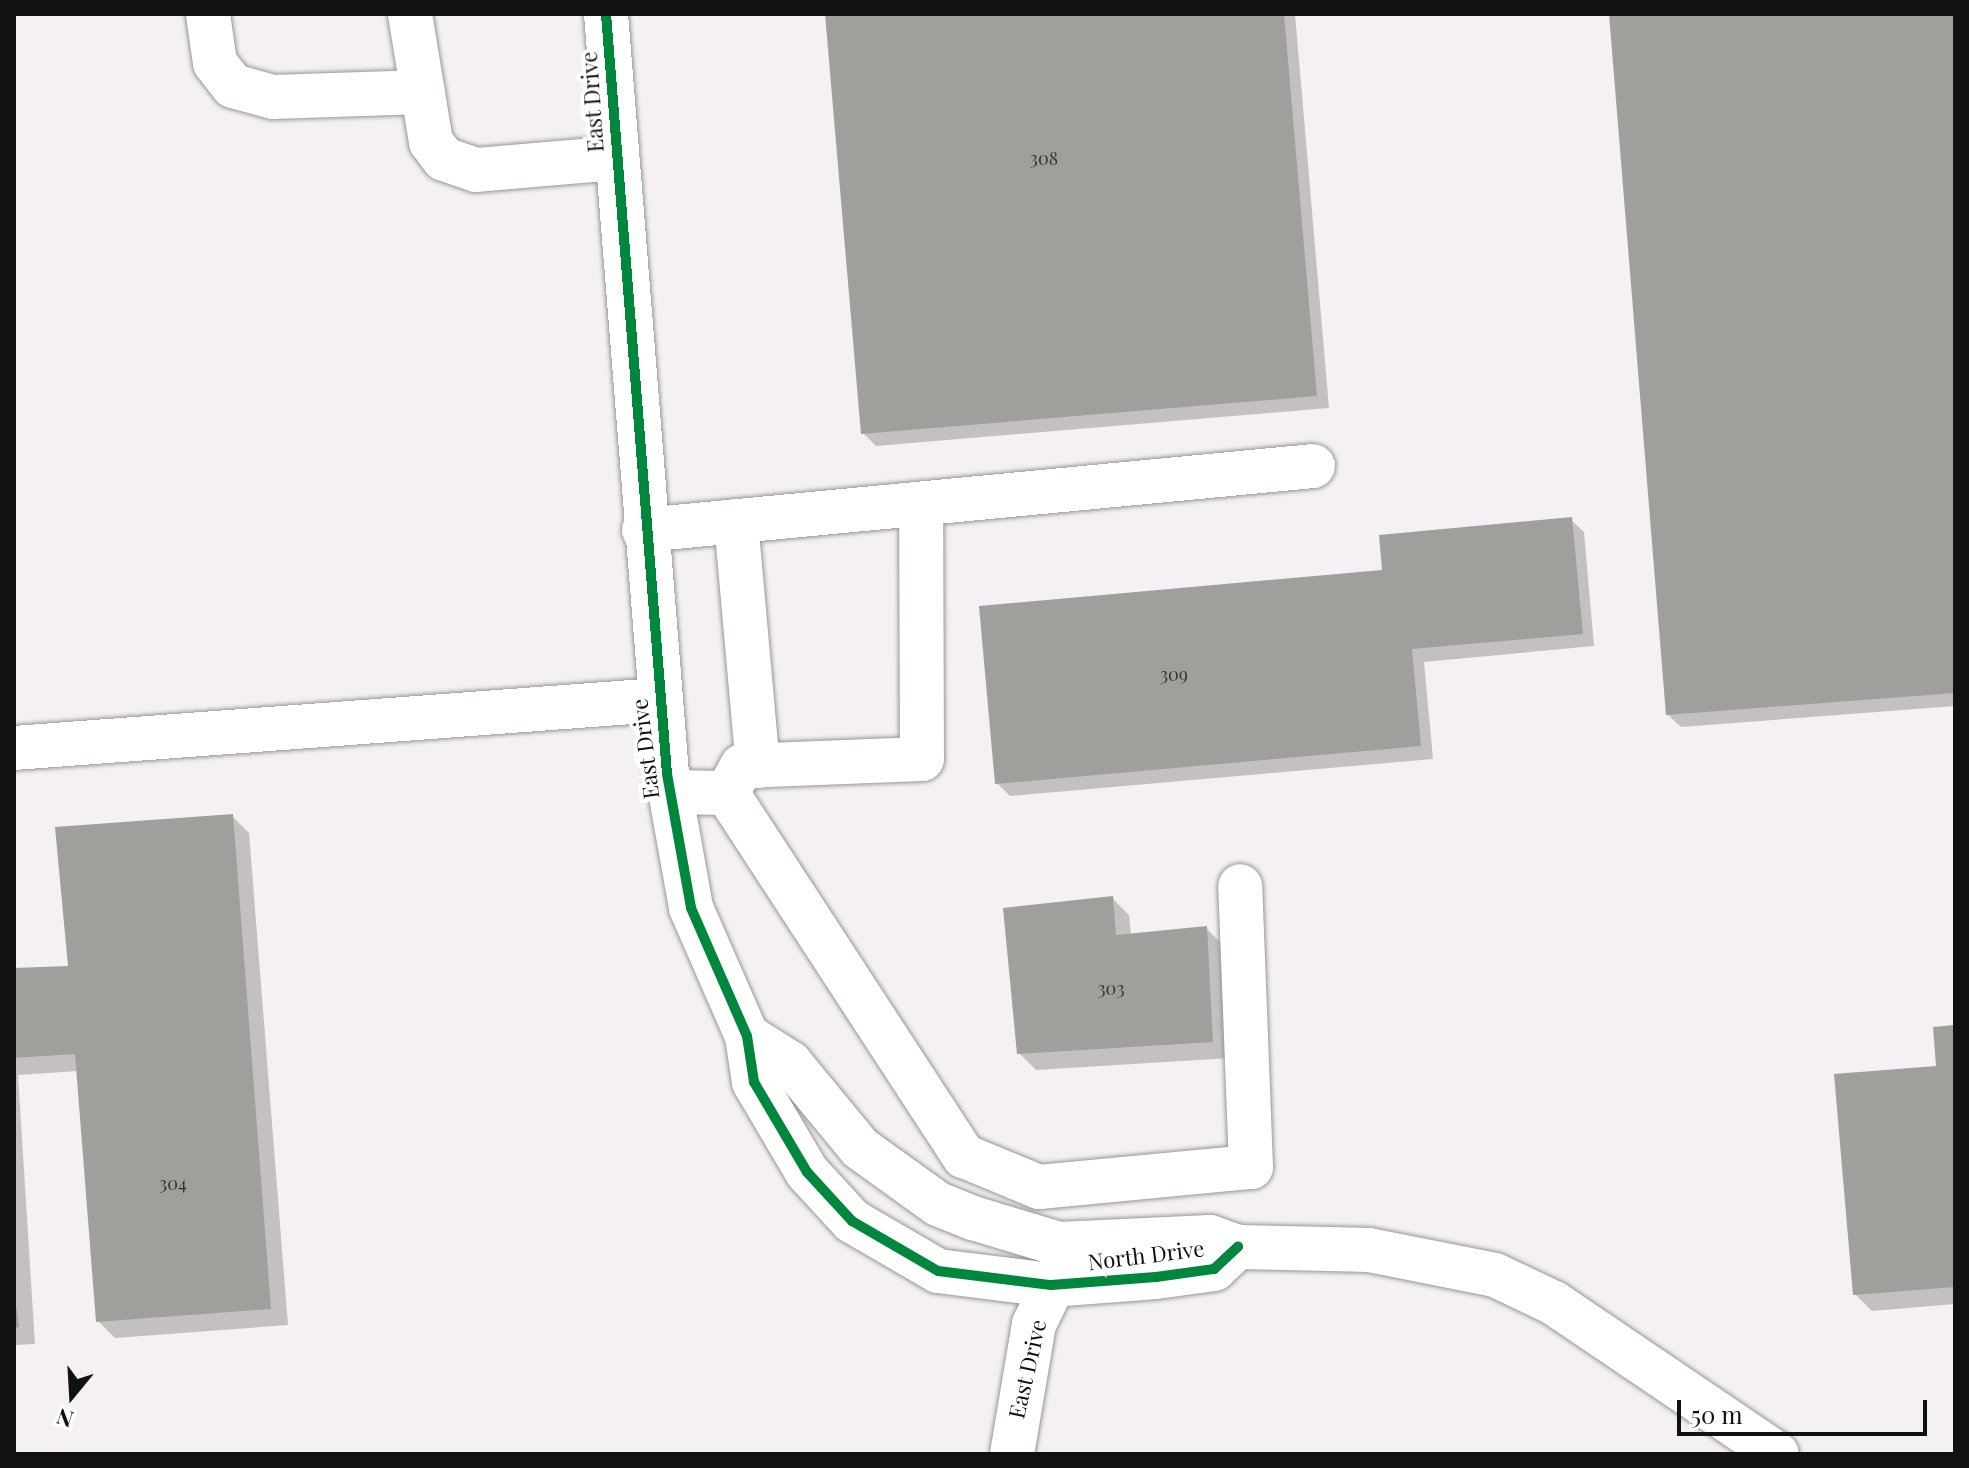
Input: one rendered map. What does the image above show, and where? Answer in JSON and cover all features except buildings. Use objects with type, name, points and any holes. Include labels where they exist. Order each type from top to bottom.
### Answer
[{"type":"street","points":[[208,14],[215,63],[233,86],[273,97],[423,92]]},
{"type":"street","points":[[410,14],[431,142],[444,159],[476,170],[616,158]]},
{"type":"street","name":"East Drive","points":[[606,14],[658,700],[670,792],[691,908],[747,1036],[754,1082],[807,1172],[852,1221],[938,1271],[1051,1285]]},
{"type":"street","points":[[644,530],[921,508],[1313,466]]},
{"type":"street","points":[[670,792],[743,779],[922,759],[921,508]]},
{"type":"street","points":[[736,521],[743,779],[964,1156],[1039,1187],[1251,1167],[1240,886]]},
{"type":"street","points":[[14,748],[658,700]]},
{"type":"street","points":[[747,1036],[790,1063],[860,1148],[928,1197],[1014,1232],[1076,1244]]},
{"type":"street","name":"North Drive","points":[[1076,1244],[1210,1237],[1238,1247],[1369,1250],[1495,1275],[1554,1303],[1777,1454]]},
{"type":"street","name":"East Drive","points":[[1012,1454],[1018,1390],[1051,1285],[1076,1244]]},
{"type":"street","name":"North Drive","points":[[1051,1285],[1214,1269],[1238,1247]]},
{"type":"shaded area","points":[[14,14],[1955,14],[1955,1454],[14,1454]]},
{"type":"cycle path","points":[[606,14],[667,774],[691,908],[747,1036],[754,1082],[807,1172],[852,1221],[938,1271],[1051,1285],[1156,1277],[1214,1269],[1238,1247]]}]
